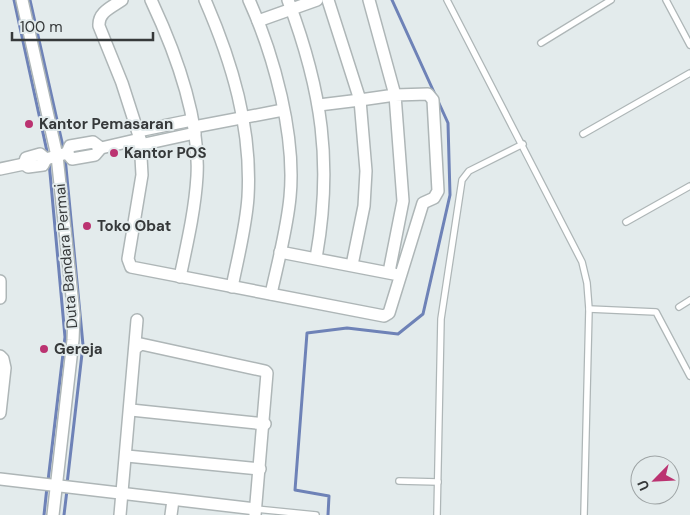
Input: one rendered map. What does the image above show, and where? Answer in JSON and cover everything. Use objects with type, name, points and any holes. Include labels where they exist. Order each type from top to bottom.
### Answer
[{"type":"street","name":"Duta Bandara Permai","points":[[22,0],[57,156],[74,315],[73,340],[53,515]]},
{"type":"street","points":[[122,0],[103,12],[98,18],[99,26],[139,138],[142,175],[128,263],[136,270],[384,316],[389,313],[423,203]]},
{"type":"street","points":[[151,0],[167,39],[193,127],[197,173],[195,201],[180,277]]},
{"type":"street","points":[[205,0],[223,42],[233,73],[242,118],[248,177],[248,198],[232,287]]},
{"type":"street","points":[[249,0],[258,21],[283,110],[289,153],[290,196],[271,294]]},
{"type":"street","points":[[258,21],[290,5],[317,0]]},
{"type":"street","points":[[328,0],[360,100],[366,171],[364,206],[352,265]]},
{"type":"street","points":[[369,0],[395,95],[403,201],[389,272]]},
{"type":"street","points":[[290,5],[319,105],[325,180],[324,215],[316,258]]},
{"type":"street","points":[[319,105],[395,95],[428,94],[432,97],[438,191],[434,198],[423,203],[403,201]]},
{"type":"street","points":[[0,169],[24,164],[28,168],[43,165],[57,156],[72,158],[95,155],[101,148],[139,138],[283,110]]},
{"type":"street","points":[[280,252],[389,272],[401,276]]},
{"type":"street","points":[[0,281],[0,298]]},
{"type":"street","points":[[120,515],[127,456],[138,320]]},
{"type":"street","points":[[0,478],[173,500],[213,509],[256,512],[265,424],[268,377],[265,371],[141,344],[137,347]]},
{"type":"street","points":[[0,356],[3,359],[5,368],[0,413]]},
{"type":"street","points":[[131,410],[265,424]]},
{"type":"street","points":[[127,456],[260,469]]},
{"type":"street","points":[[171,515],[173,500]]},
{"type":"lane","points":[[446,0],[523,144],[582,262],[587,282],[589,309],[584,515]]},
{"type":"lane","points":[[541,43],[610,0]]},
{"type":"lane","points":[[666,0],[690,45]]},
{"type":"lane","points":[[582,134],[690,74]]},
{"type":"lane","points":[[437,515],[441,325],[462,180],[469,171],[523,144]]},
{"type":"lane","points":[[626,222],[690,186]]},
{"type":"lane","points":[[678,307],[690,300]]},
{"type":"lane","points":[[589,309],[656,312],[690,376]]},
{"type":"lane","points":[[399,481],[438,482]]},
{"type":"lane","points":[[256,512],[316,515]]},
{"type":"waterway","points":[[14,0],[48,156]]},
{"type":"waterway","points":[[30,0],[64,151]]},
{"type":"waterway","points":[[328,515],[329,496],[295,490],[307,333],[347,328],[398,334],[423,314],[450,195],[448,123],[392,0]]},
{"type":"waterway","points":[[65,157],[83,345],[67,484]]},
{"type":"waterway","points":[[48,481],[65,337],[49,162]]},
{"type":"waterway","points":[[44,515],[47,487]]},
{"type":"waterway","points":[[64,515],[67,490]]},
{"type":"place","name":"Kantor Pemasaran","points":[[29,124]]},
{"type":"place","name":"Kantor POS","points":[[114,153]]},
{"type":"place","name":"Toko Obat","points":[[87,226]]},
{"type":"place","name":"Gereja","points":[[44,349]]}]
